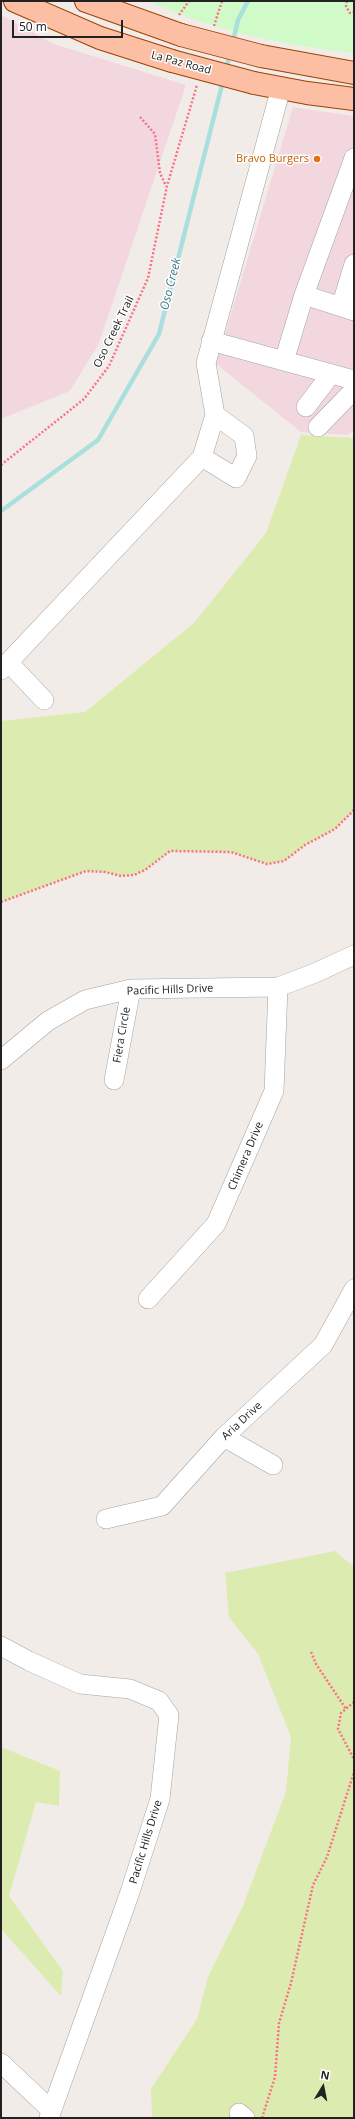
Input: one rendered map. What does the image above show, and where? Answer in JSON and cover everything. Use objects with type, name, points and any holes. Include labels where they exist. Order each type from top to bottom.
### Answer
[{"type":"main road","name":"La Paz Road","points":[[15,1],[100,38],[172,61],[254,83],[354,99]]},
{"type":"main road","points":[[86,1],[181,36],[261,56],[354,73]]},
{"type":"street","points":[[44,700],[5,667],[202,457],[215,415],[206,362],[281,88]]},
{"type":"street","points":[[284,361],[304,295],[354,158]]},
{"type":"street","points":[[304,295],[348,309],[354,264]]},
{"type":"street","points":[[211,341],[354,380]]},
{"type":"street","points":[[306,408],[331,374]]},
{"type":"street","points":[[318,427],[354,390]]},
{"type":"street","points":[[202,457],[236,478],[247,456],[244,436],[215,415]]},
{"type":"street","name":"Pacific Hills Drive","points":[[1,1060],[48,1021],[85,1000],[131,989],[278,987],[315,973],[354,955]]},
{"type":"street","name":"Chimera Drive","points":[[148,1299],[216,1224],[274,1091],[278,987]]},
{"type":"street","name":"Fiera Circle","points":[[114,1080],[131,989]]},
{"type":"street","name":"Aria Drive","points":[[106,1519],[162,1506],[224,1437],[323,1345],[354,1289]]},
{"type":"street","points":[[224,1437],[273,1465]]},
{"type":"street","name":"Pacific Hills Drive","points":[[1,1646],[29,1661],[80,1684],[130,1689],[159,1701],[169,1714],[160,1799],[129,1895],[50,2114]]},
{"type":"street","points":[[1,2063],[50,2114]]},
{"type":"path","points":[[213,31],[222,1]]},
{"type":"path","points":[[347,1],[346,6],[350,14],[354,12]]},
{"type":"path","name":"Oso Creek Trail","points":[[1,465],[84,399],[109,366],[148,278],[167,186],[198,83]]},
{"type":"path","points":[[140,117],[155,134],[160,173],[167,186]]},
{"type":"path","points":[[1,902],[86,871],[105,872],[121,876],[134,875],[145,870],[170,851],[231,852],[267,864],[284,861],[305,845],[335,829],[354,810]]},
{"type":"path","points":[[312,1652],[316,1664],[346,1709]]},
{"type":"path","points":[[354,1702],[341,1713],[338,1729],[354,1759]]},
{"type":"path","points":[[262,2118],[275,2077],[279,2023],[291,1983],[313,1885],[327,1857],[354,1772]]},
{"type":"shaded area","points":[[1,15],[54,44],[186,85],[99,343],[70,391],[1,419]]},
{"type":"shaded area","points":[[293,107],[354,116],[354,431],[347,435],[301,432],[216,364]]},
{"type":"green space","points":[[154,1],[354,1],[354,53],[303,46],[252,36],[201,22],[153,3]]},
{"type":"green space","points":[[301,435],[354,438],[354,810],[335,829],[305,845],[284,861],[267,864],[231,852],[170,851],[145,870],[134,875],[121,876],[105,872],[86,871],[1,902],[1,721],[85,712],[194,623],[266,533]]},
{"type":"green space","points":[[335,1551],[354,1567],[354,2118],[152,2118],[151,2089],[197,2019],[208,1977],[243,1906],[286,1792],[291,1737],[258,1654],[229,1617],[225,1573]]},
{"type":"green space","points":[[1,1747],[60,1771],[59,1806],[36,1802],[9,1896],[63,1971],[61,1996],[1,1929]]},
{"type":"waterway","name":"Oso Creek","points":[[233,42],[238,20],[248,1]]},
{"type":"waterway","name":"Oso Creek","points":[[226,70],[230,53]]},
{"type":"waterway","name":"Oso Creek","points":[[1,511],[98,440],[159,334],[223,81]]},
{"type":"place","name":"Bravo Burgers","points":[[317,159]]}]
